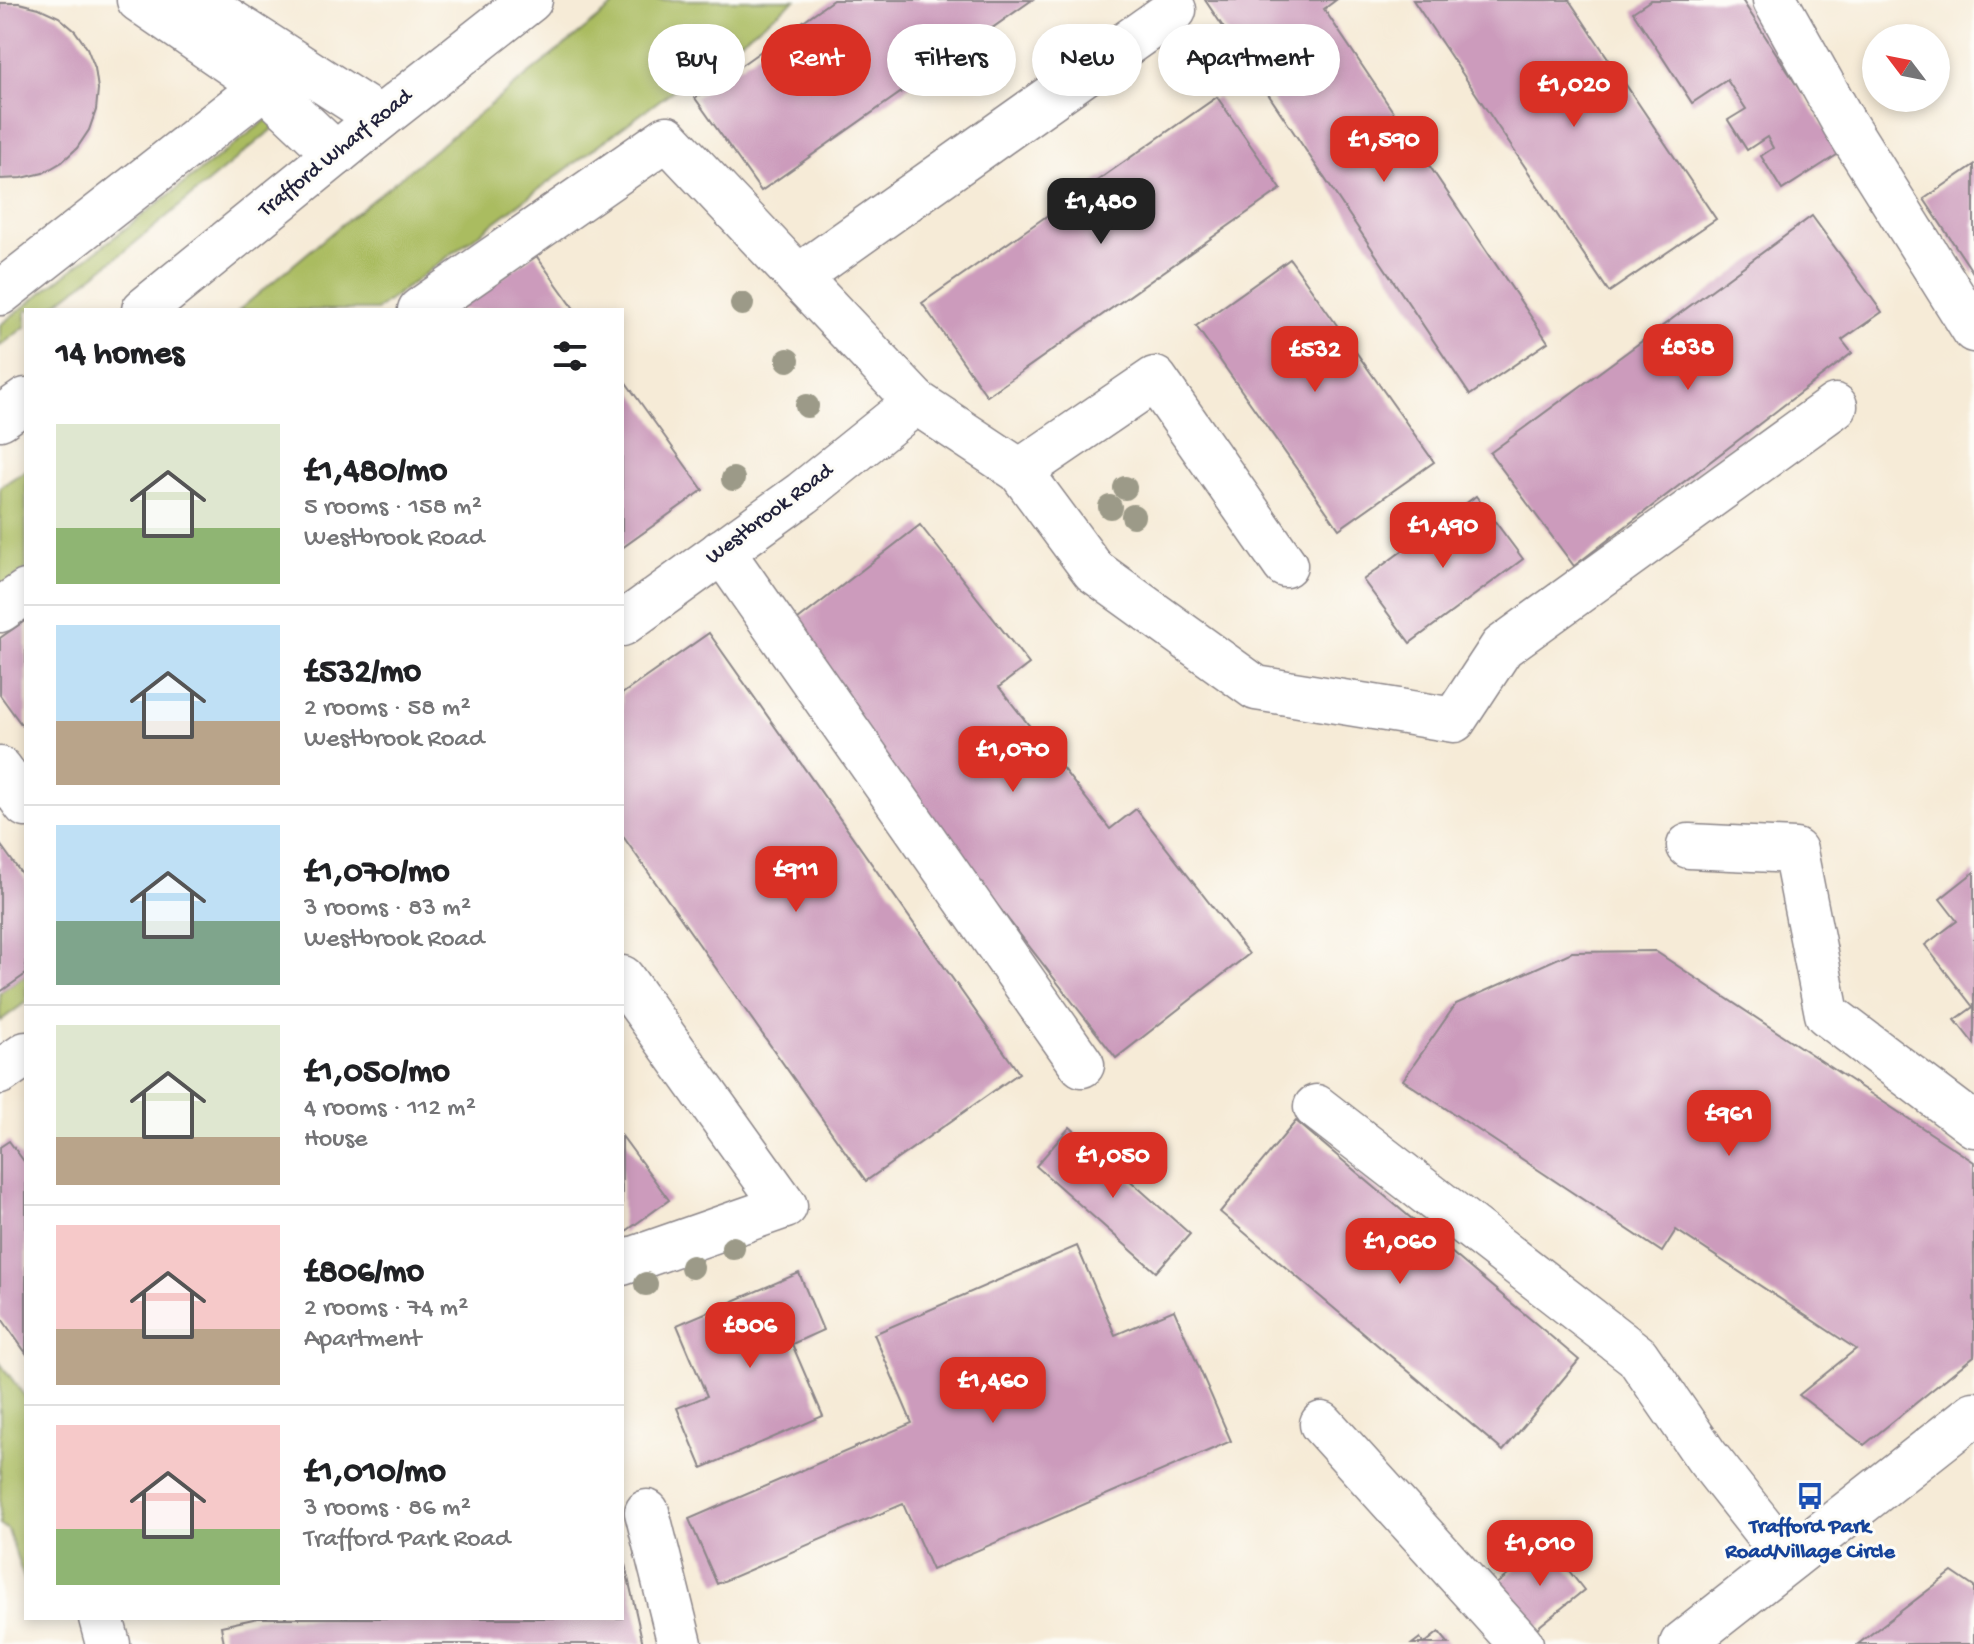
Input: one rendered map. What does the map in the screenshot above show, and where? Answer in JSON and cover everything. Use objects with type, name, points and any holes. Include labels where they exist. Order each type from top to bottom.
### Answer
[{"type":"street","points":[[139,0],[264,86],[336,154]]},
{"type":"street","points":[[197,0],[380,118]]},
{"type":"street","name":"Trafford Wharf Road","points":[[146,308],[530,0]]},
{"type":"street","points":[[1775,0],[1844,123],[1974,330]]},
{"type":"street","points":[[798,277],[1174,10]]},
{"type":"street","points":[[0,293],[264,86]]},
{"type":"street","points":[[423,308],[667,138],[916,402],[1020,471],[1094,571],[1256,688],[1454,720],[1502,647],[1835,406]]},
{"type":"street","points":[[1020,471],[1155,379],[1285,565]]},
{"type":"street","points":[[0,418],[24,401]]},
{"type":"street","name":"Westbrook Road","points":[[624,623],[803,493],[916,402]]},
{"type":"street","points":[[722,551],[1082,1065]]},
{"type":"street","points":[[0,610],[24,593]]},
{"type":"street","points":[[0,769],[24,802]]},
{"type":"street","points":[[1689,846],[1795,851],[1827,1014],[1974,1125]]},
{"type":"street","points":[[624,981],[785,1206],[624,1262]]},
{"type":"street","points":[[0,1072],[24,1055]]},
{"type":"street","points":[[1316,1107],[1637,1356],[1706,1456],[1770,1537],[1791,1558]]},
{"type":"street","points":[[1682,1644],[1974,1414]]},
{"type":"street","points":[[1322,1424],[1521,1644]]},
{"type":"street","points":[[647,1512],[680,1644]]},
{"type":"street","points":[[102,1620],[108,1644]]},
{"type":"green space","points":[[621,0],[795,0],[745,37],[745,24],[648,24],[648,96],[665,96],[379,308],[241,308]]},
{"type":"green space","points":[[269,118],[275,127],[125,251],[51,308],[24,308],[24,328],[0,346],[0,325]]},
{"type":"green space","points":[[24,471],[24,570],[0,588],[0,487]]},
{"type":"green space","points":[[24,975],[24,1003],[0,1021],[0,992]]},
{"type":"green space","points":[[0,1363],[24,1395],[24,1579],[8,1530],[0,1524]]},
{"type":"building","points":[[833,0],[1032,0],[998,24],[887,24],[887,96],[896,96],[761,191],[695,98],[745,96],[745,62],[761,51],[761,96],[871,96],[871,24],[799,24]]},
{"type":"building","points":[[1205,0],[1336,0],[1324,9],[1334,24],[1221,24]]},
{"type":"building","points":[[1413,0],[1569,0],[1716,219],[1609,292]]},
{"type":"building","points":[[1651,0],[1742,0],[1840,153],[1782,190],[1761,156],[1773,148],[1767,137],[1747,150],[1728,120],[1746,109],[1727,80],[1692,103],[1633,12]]},
{"type":"building","points":[[0,3],[19,3],[39,8],[59,17],[75,31],[87,48],[95,68],[98,89],[96,110],[89,130],[77,148],[43,173],[22,178],[0,179]]},
{"type":"building","points":[[1340,33],[1548,342],[1470,395],[1269,96],[1340,96]]},
{"type":"building","points":[[1217,97],[1281,189],[987,396],[922,303]]},
{"type":"building","points":[[1974,165],[1974,274],[1924,199]]},
{"type":"building","points":[[1812,216],[1882,312],[1842,340],[1852,353],[1574,566],[1490,453]]},
{"type":"building","points":[[535,254],[574,308],[460,308]]},
{"type":"building","points":[[1290,259],[1434,462],[1339,529],[1196,326]]},
{"type":"building","points":[[624,380],[703,490],[624,547]]},
{"type":"building","points":[[1476,496],[1523,559],[1410,643],[1363,580]]},
{"type":"building","points":[[920,525],[1029,664],[999,687],[1110,829],[1136,809],[1249,954],[1116,1058],[784,631]]},
{"type":"building","points":[[24,621],[24,728],[0,695],[0,638]]},
{"type":"building","points":[[709,633],[1019,1073],[866,1181],[624,838],[624,693]]},
{"type":"building","points":[[0,844],[24,877],[24,975],[0,992]]},
{"type":"building","points":[[1974,872],[1974,1044],[1955,1020],[1973,1007],[1925,945],[1957,921],[1940,899]]},
{"type":"building","points":[[1655,951],[1974,1162],[1974,1356],[1864,1445],[1799,1395],[1856,1349],[1676,1230],[1662,1252],[1403,1080],[1456,1004],[1572,952]]},
{"type":"building","points":[[1296,1121],[1579,1360],[1503,1451],[1220,1212]]},
{"type":"building","points":[[1070,1127],[1190,1234],[1156,1272],[1036,1166]]},
{"type":"building","points":[[624,1139],[669,1200],[624,1233]]},
{"type":"building","points":[[9,1141],[24,1161],[24,1350],[0,1316],[0,1147]]},
{"type":"building","points":[[1077,1246],[1115,1335],[1174,1310],[1231,1441],[932,1570],[903,1504],[717,1584],[689,1519],[912,1423],[874,1334]]},
{"type":"building","points":[[799,1273],[823,1330],[792,1344],[823,1416],[702,1468],[677,1408],[707,1396],[677,1325]]},
{"type":"building","points":[[1548,1544],[1584,1590],[1532,1632],[1495,1585]]},
{"type":"building","points":[[624,1560],[643,1644],[224,1644],[221,1626],[249,1620],[624,1620]]},
{"type":"building","points":[[1952,1572],[1974,1587],[1974,1644],[1858,1644]]},
{"type":"building","points":[[1439,1632],[1449,1644],[1424,1644]]},
{"type":"place","name":"Trafford Park Road/Village Circle","points":[[1810,1496]]}]
